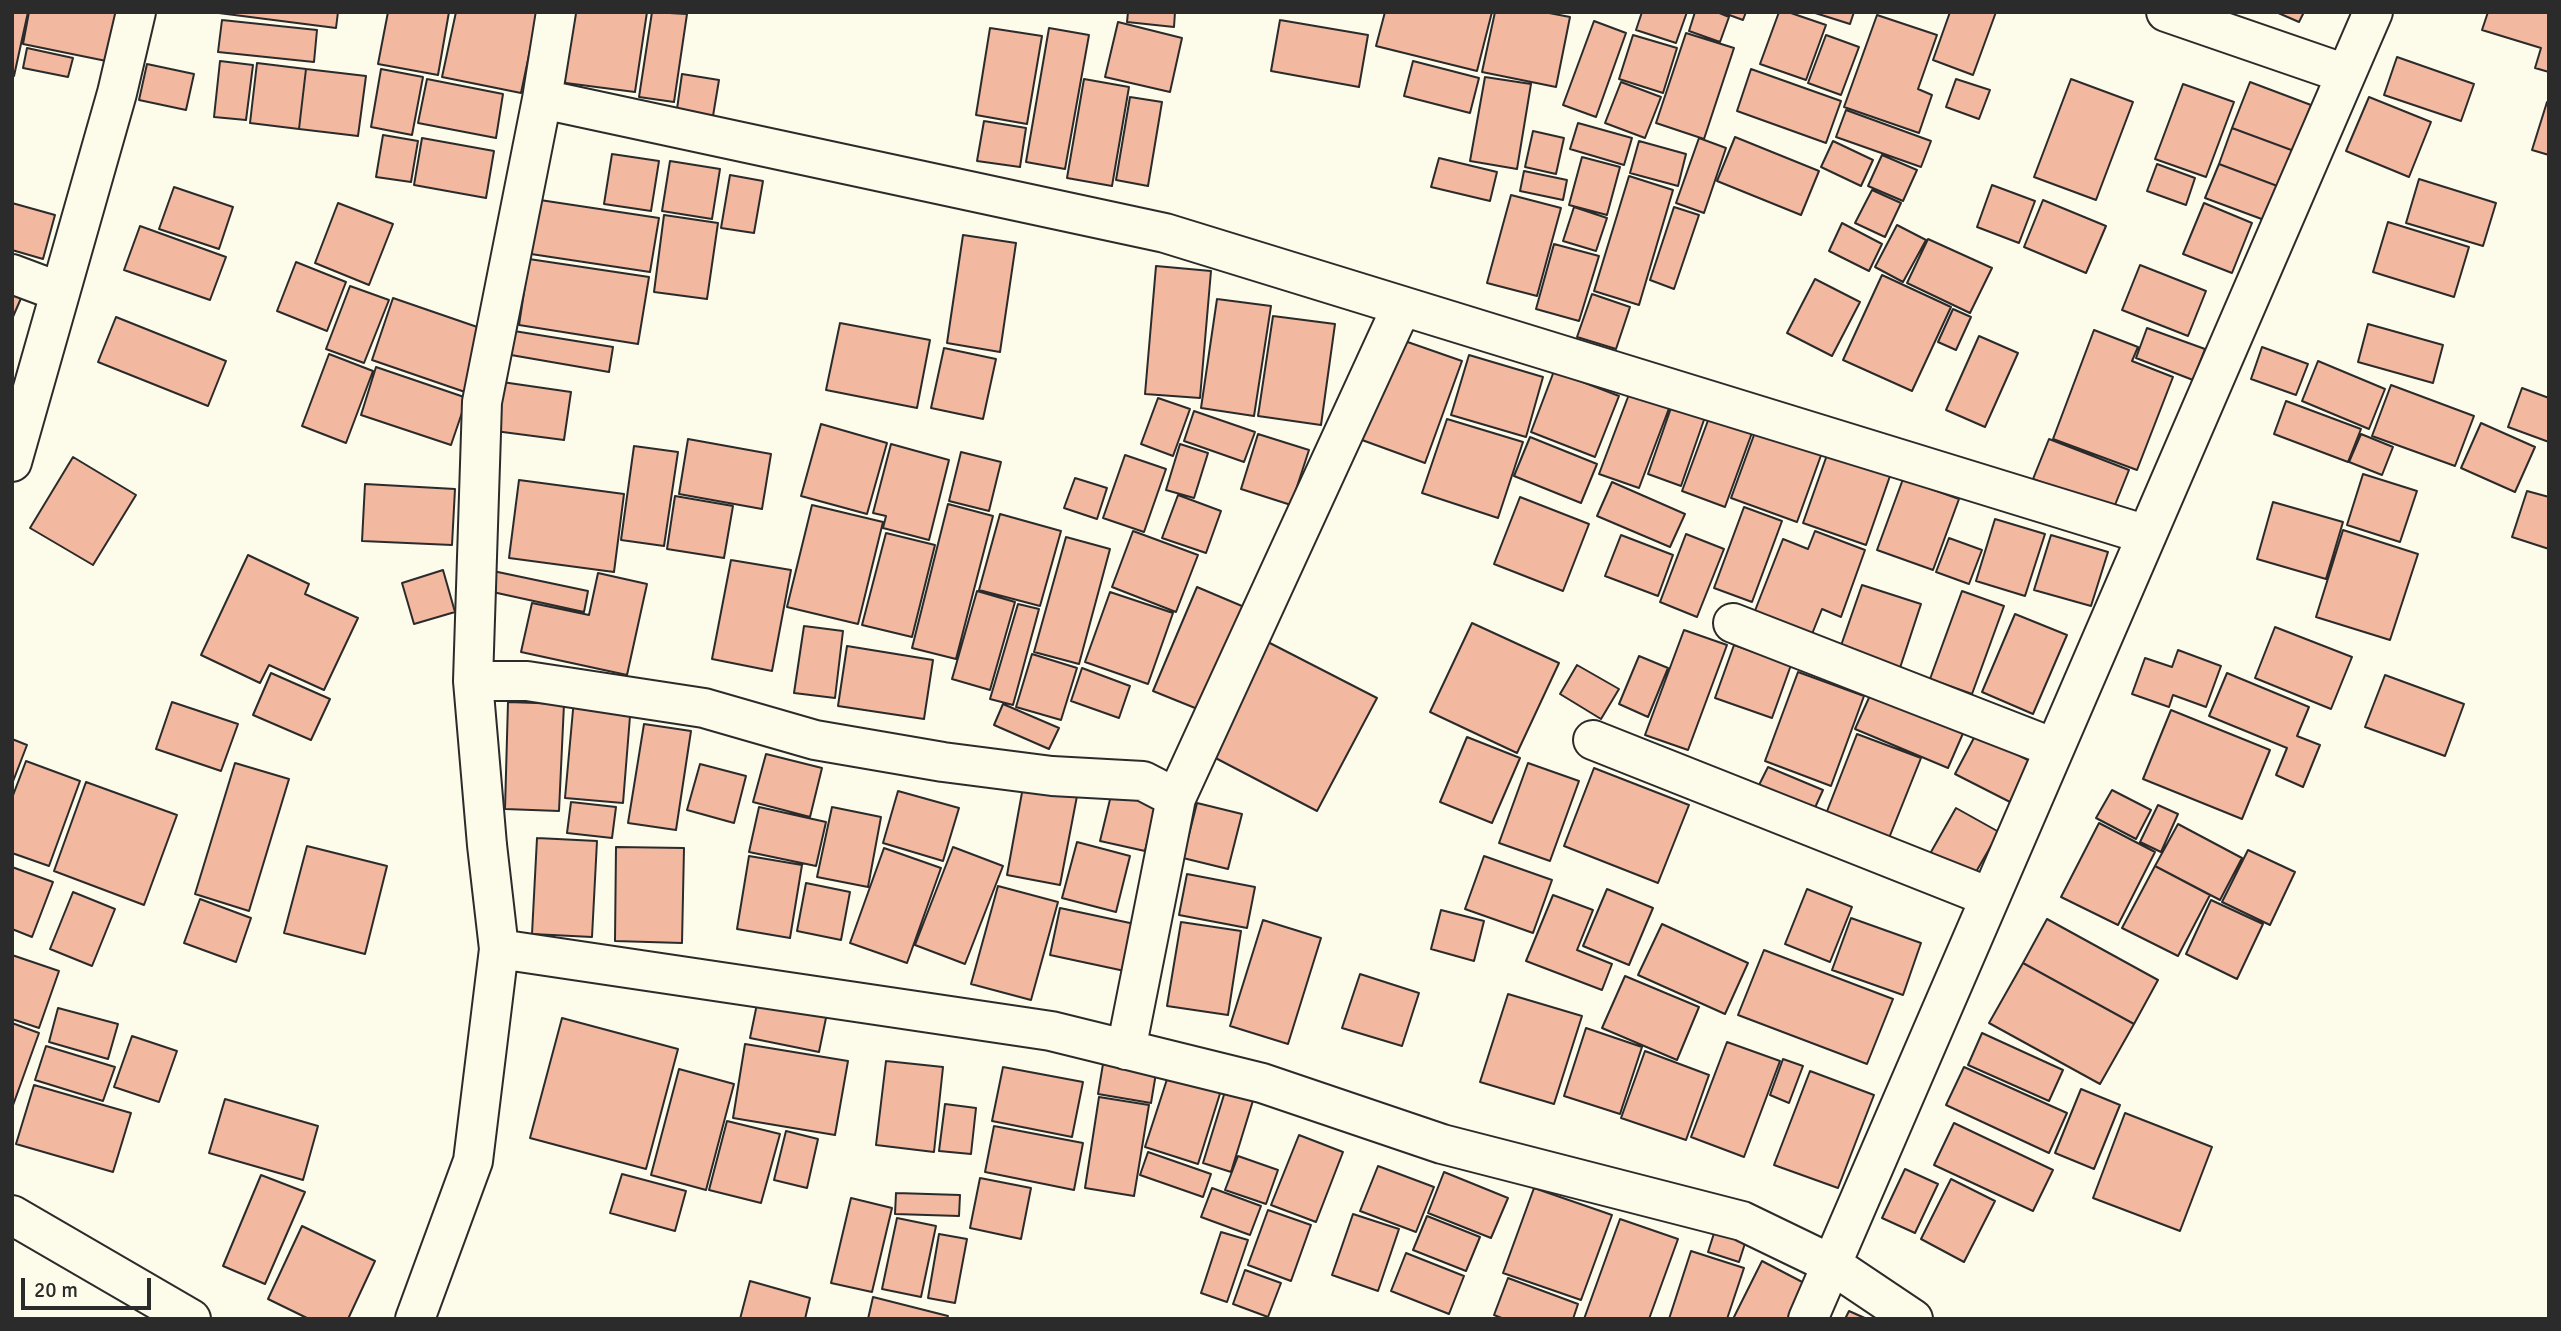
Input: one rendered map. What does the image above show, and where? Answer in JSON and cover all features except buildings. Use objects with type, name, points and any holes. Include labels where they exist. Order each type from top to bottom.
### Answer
[{"type":"street","points":[[12,462],[117,93],[136,12]]},
{"type":"street","points":[[415,1319],[473,1161],[499,948],[473,681],[482,402],[556,12]]},
{"type":"street","points":[[2166,12],[2346,74]]},
{"type":"street","points":[[1808,1319],[2372,12]]},
{"type":"street","points":[[541,99],[1165,233],[2147,535]]},
{"type":"street","points":[[12,274],[60,292]]},
{"type":"street","points":[[1126,1050],[1177,798],[1402,306]]},
{"type":"street","points":[[1733,623],[2054,748]]},
{"type":"street","points":[[473,681],[527,681],[704,708],[815,740],[1052,776],[1143,781],[1177,798]]},
{"type":"street","points":[[1593,740],[1989,897]]},
{"type":"street","points":[[499,948],[1051,1031],[1262,1083],[1442,1144],[1742,1221],[1831,1264],[1913,1319]]},
{"type":"street","points":[[12,1214],[191,1319]]}]
